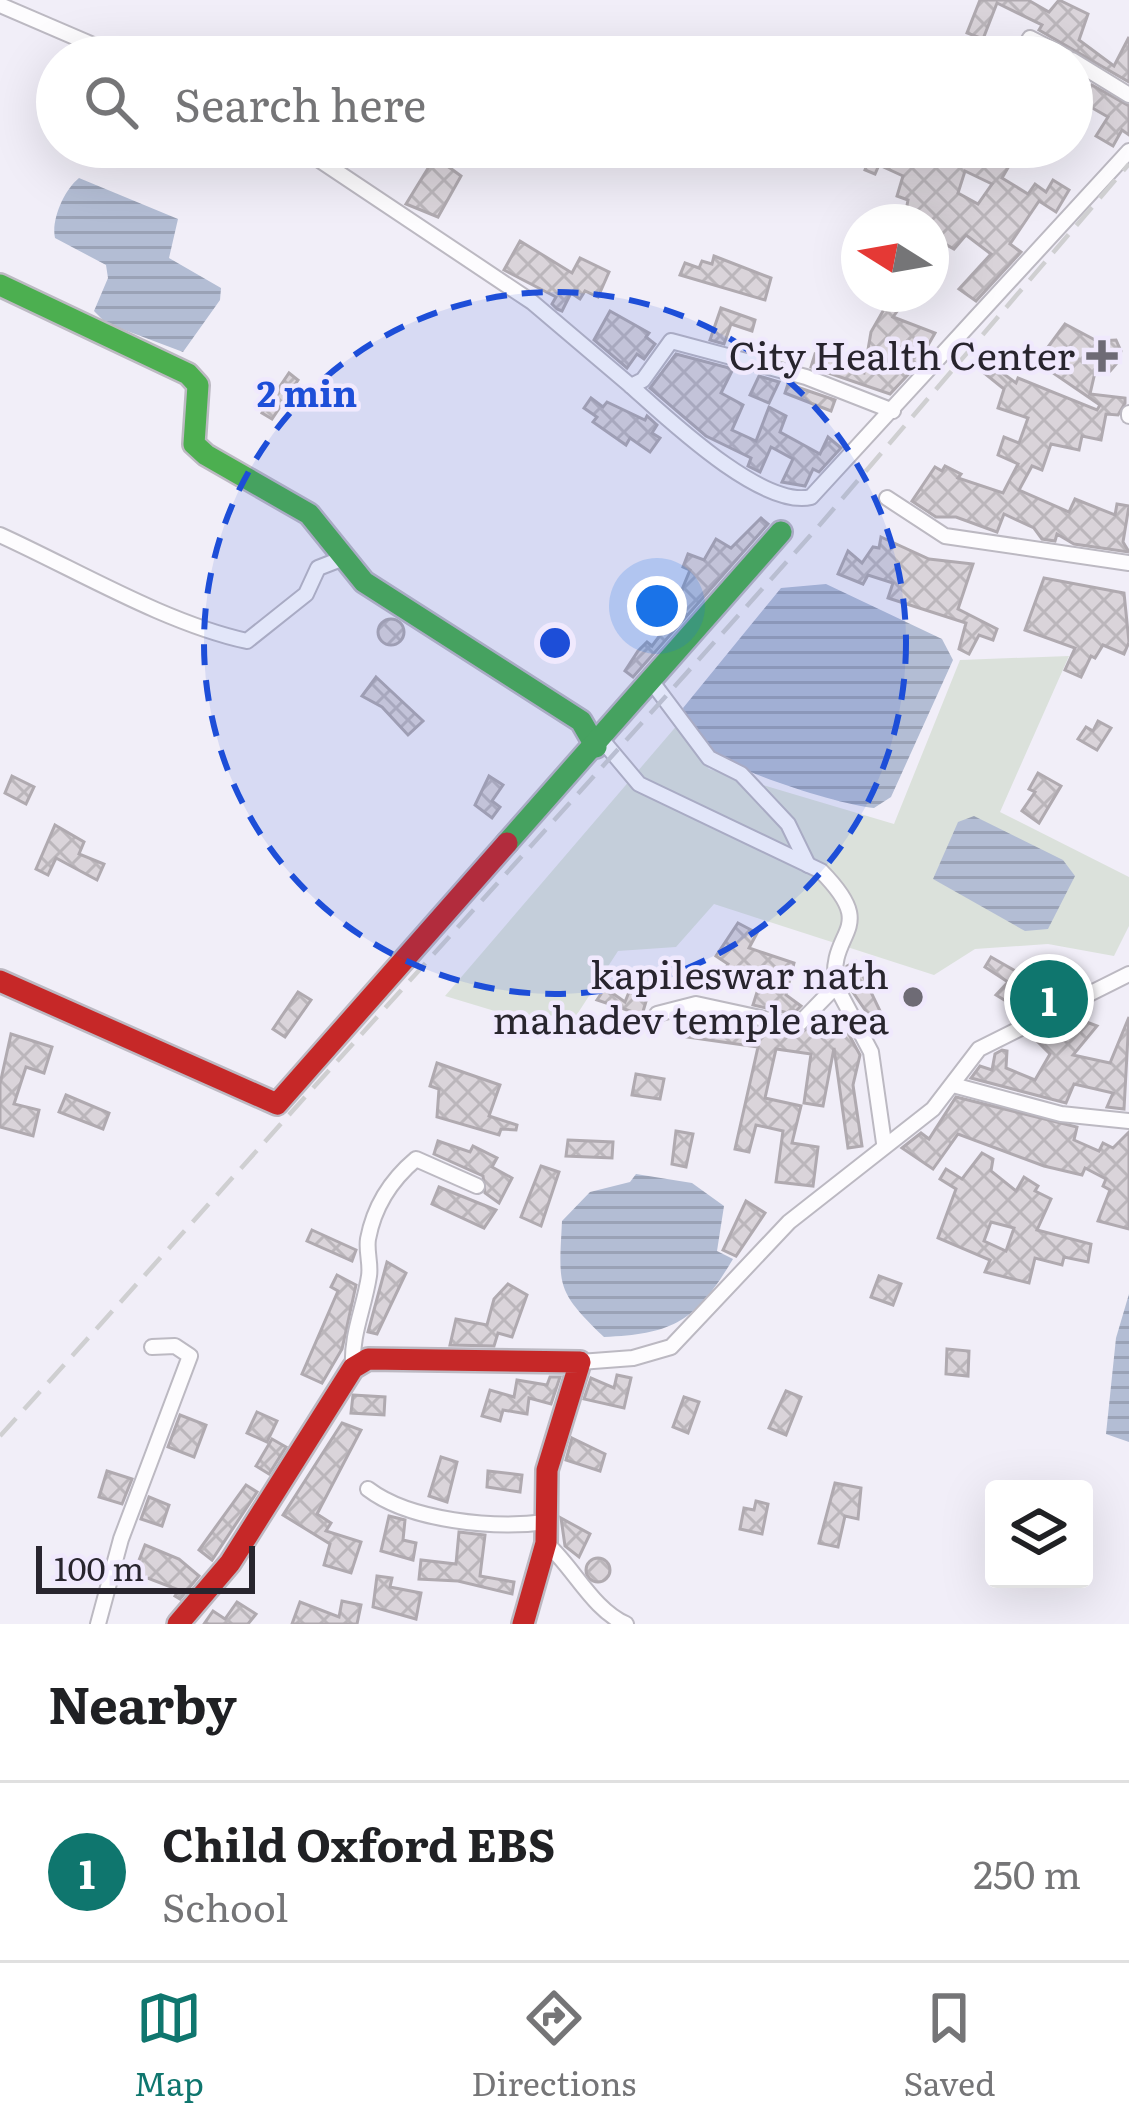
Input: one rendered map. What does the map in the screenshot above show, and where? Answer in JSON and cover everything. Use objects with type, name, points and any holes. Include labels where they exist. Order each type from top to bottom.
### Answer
[{"type":"street","points":[[0,5],[72,36]]},
{"type":"street","points":[[1093,73],[1129,95]]},
{"type":"street","points":[[331,168],[532,302],[739,475],[800,500],[820,490],[1129,151]]},
{"type":"street","points":[[0,285],[188,374],[199,385],[194,444],[211,463],[260,482],[312,516],[340,559],[375,590],[580,721],[639,784],[808,865],[850,903],[850,930],[838,956],[836,986],[871,1052],[884,1143]]},
{"type":"street","points":[[632,386],[643,380],[671,341],[806,377],[893,411]]},
{"type":"street","points":[[887,498],[945,536],[1129,562]]},
{"type":"street","points":[[0,981],[277,1104],[781,532]]},
{"type":"street","points":[[0,536],[104,586],[215,633],[247,641],[306,594],[319,568],[340,559]]},
{"type":"street","points":[[652,682],[710,758],[741,774],[788,824],[808,865]]},
{"type":"street","points":[[178,1624],[230,1563],[353,1368],[368,1360],[580,1362],[632,1358],[671,1347],[789,1222],[933,1109],[979,1049],[1129,974]]},
{"type":"street","points":[[657,1014],[696,1004],[797,1026],[836,986]]},
{"type":"street","points":[[953,1084],[1061,1114],[1129,1121]]},
{"type":"street","points":[[353,1368],[352,1340],[370,1274],[367,1243],[378,1206],[399,1174],[416,1160],[478,1186]]},
{"type":"street","points":[[98,1624],[121,1539],[190,1356],[175,1346],[152,1347]]},
{"type":"street","points":[[523,1624],[546,1532],[547,1469],[580,1362]]},
{"type":"street","points":[[368,1490],[407,1513],[546,1532],[608,1616],[626,1624]]},
{"type":"shaded area","points":[[1069,656],[1000,812],[1129,877],[1129,926],[1114,956],[1048,944],[975,949],[934,975],[714,904],[676,947],[618,951],[576,1016],[508,1015],[445,996],[679,723],[709,769],[894,824],[960,660]]},
{"type":"water","points":[[79,178],[178,219],[169,258],[221,288],[220,300],[183,352],[106,323],[94,311],[108,278],[106,265],[55,238],[60,206]]},
{"type":"water","points":[[826,584],[942,639],[953,660],[891,797],[874,808],[786,785],[718,757],[698,739],[683,708],[781,588]]},
{"type":"water","points":[[974,816],[1063,860],[1075,876],[1048,929],[1025,931],[933,879],[958,822]]},
{"type":"water","points":[[636,1174],[692,1183],[724,1206],[717,1251],[733,1259],[707,1297],[681,1320],[648,1332],[604,1337],[576,1308],[564,1286],[562,1221],[590,1192],[630,1182]]},
{"type":"water","points":[[1129,1294],[1129,1442],[1106,1434],[1116,1338]]},
{"type":"building","points":[[980,0],[1028,0],[1049,12],[1059,0],[1088,14],[1080,36],[1049,36],[1039,30],[1042,25],[997,3],[984,36],[967,33]]},
{"type":"building","points":[[1129,37],[1129,82],[1093,61],[1093,50],[1114,66]]},
{"type":"building","points":[[1093,86],[1129,106],[1129,135],[1122,130],[1113,146],[1096,136],[1108,117],[1093,108]]},
{"type":"building","points":[[428,168],[450,168],[461,176],[438,217],[406,204]]},
{"type":"building","points":[[886,168],[1008,168],[1002,178],[1028,194],[1035,184],[1046,192],[1053,180],[1069,190],[1056,212],[1039,201],[1010,244],[1021,252],[976,301],[959,289],[991,254],[966,235],[954,249],[949,246],[949,204],[907,204],[908,200],[897,196],[903,176]],"holes":[[[965,171],[992,184],[978,204],[958,193]]]},
{"type":"building","points":[[520,241],[572,273],[580,258],[609,272],[598,297],[585,291],[580,299],[571,293],[562,311],[557,309],[552,304],[556,297],[504,270]]},
{"type":"building","points":[[714,256],[771,278],[765,300],[680,275],[685,263],[699,268],[702,261],[712,264]]},
{"type":"building","points":[[721,308],[755,320],[752,331],[731,324],[724,344],[710,340]]},
{"type":"building","points":[[610,311],[649,333],[646,337],[655,344],[644,359],[637,354],[627,368],[594,340]]},
{"type":"building","points":[[882,312],[897,312],[893,317],[935,333],[916,366],[890,394],[811,367],[815,354],[864,373],[871,332]]},
{"type":"building","points":[[1065,324],[1097,341],[1116,340],[1121,351],[1117,363],[1110,371],[1096,368],[1090,394],[1125,398],[1125,403],[1118,415],[1106,414],[1101,440],[1082,436],[1079,450],[1051,444],[1042,470],[1032,466],[1019,490],[1069,512],[1075,499],[1115,515],[1117,504],[1129,506],[1123,542],[1129,552],[1074,544],[1057,534],[1055,541],[1042,539],[1034,528],[1004,514],[997,532],[956,517],[936,517],[912,501],[935,467],[942,471],[945,466],[961,474],[958,478],[1003,493],[1018,464],[998,455],[1004,437],[1019,443],[1028,418],[998,408],[1004,389],[984,373],[990,364],[1016,383],[1018,378],[1097,410],[1100,405],[1037,362]]},
{"type":"building","points":[[676,354],[733,369],[721,393],[743,405],[732,430],[756,441],[769,407],[786,416],[780,432],[820,454],[828,437],[841,448],[819,472],[813,469],[805,486],[782,482],[793,459],[771,447],[760,472],[748,466],[751,458],[706,436],[650,388]]},
{"type":"building","points":[[289,373],[298,380],[272,419],[262,413]]},
{"type":"building","points":[[759,376],[779,382],[769,403],[750,395]]},
{"type":"building","points":[[788,384],[835,400],[831,411],[785,393]]},
{"type":"building","points":[[591,398],[603,407],[607,402],[645,420],[647,416],[657,425],[652,433],[660,438],[650,452],[630,438],[626,445],[593,422],[597,417],[584,408]]},
{"type":"building","points":[[761,518],[768,524],[633,677],[625,671],[638,651],[647,642],[652,646],[667,626],[690,570],[683,567],[688,554],[704,560],[716,539],[731,548]]},
{"type":"building","points":[[881,537],[929,559],[973,564],[958,609],[997,629],[993,640],[979,635],[969,654],[959,649],[966,623],[888,598],[893,583],[868,575],[863,584],[838,574],[848,551],[862,563],[873,547],[879,548]]},
{"type":"building","points":[[1044,578],[1124,593],[1129,642],[1124,654],[1103,645],[1095,658],[1091,656],[1081,677],[1065,670],[1075,648],[1025,630]]},
{"type":"building","points":[[391,619],[404,632],[391,645],[378,632]]},
{"type":"building","points":[[376,677],[423,721],[408,735],[382,707],[362,696]]},
{"type":"building","points":[[1098,721],[1111,728],[1097,750],[1078,739],[1086,727],[1093,731]]},
{"type":"building","points":[[1038,773],[1061,786],[1039,823],[1022,811],[1035,792],[1029,789]]},
{"type":"building","points":[[12,776],[34,787],[26,804],[5,793]]},
{"type":"building","points":[[489,776],[503,785],[492,801],[500,807],[492,818],[475,805]]},
{"type":"building","points":[[55,825],[84,842],[79,854],[104,864],[97,880],[56,858],[48,875],[36,869]]},
{"type":"building","points":[[738,923],[757,933],[749,948],[794,963],[786,995],[801,1006],[793,1014],[753,1005],[759,986],[726,968],[728,964],[716,956]]},
{"type":"building","points":[[991,957],[1026,977],[1032,968],[1049,982],[1026,1013],[996,995],[1008,982],[985,967]]},
{"type":"building","points":[[856,961],[882,1015],[872,1020],[848,985],[847,966]]},
{"type":"building","points":[[605,988],[625,1002],[629,992],[647,998],[642,1015],[597,1000]]},
{"type":"building","points":[[298,992],[311,1000],[285,1037],[273,1029]]},
{"type":"building","points":[[824,1015],[840,1018],[839,1029],[847,1031],[860,1055],[853,1085],[862,1146],[848,1148],[834,1048],[823,1106],[804,1103],[811,1054],[776,1049],[765,1098],[801,1106],[792,1143],[818,1147],[813,1186],[776,1182],[783,1131],[756,1125],[749,1152],[735,1149],[758,1047],[687,1037],[692,1017],[796,1037]]},
{"type":"building","points":[[1071,1016],[1097,1026],[1073,1055],[1110,1063],[1129,1017],[1124,1109],[1107,1107],[1113,1093],[1074,1084],[1066,1103],[971,1078],[980,1066],[992,1070],[995,1054],[1002,1050],[1007,1051],[1006,1068],[1035,1080],[1050,1054],[1036,1040],[1051,1025],[1058,1032]]},
{"type":"building","points":[[11,1034],[52,1047],[44,1073],[26,1067],[14,1104],[39,1110],[33,1136],[0,1127],[0,1084]]},
{"type":"building","points":[[437,1063],[500,1085],[489,1116],[517,1125],[516,1130],[501,1129],[499,1135],[437,1117],[439,1089],[430,1086]]},
{"type":"building","points":[[636,1074],[664,1079],[660,1099],[632,1095]]},
{"type":"building","points":[[66,1095],[109,1113],[103,1129],[59,1112]]},
{"type":"building","points":[[956,1097],[1077,1127],[1074,1140],[1099,1151],[1103,1143],[1113,1148],[1129,1132],[1129,1229],[1098,1221],[1110,1190],[1103,1186],[1106,1179],[1085,1168],[1082,1175],[1044,1166],[958,1134],[933,1169],[902,1148],[921,1133],[929,1139]]},
{"type":"building","points":[[676,1131],[693,1134],[686,1167],[672,1164]]},
{"type":"building","points":[[568,1140],[613,1142],[612,1158],[566,1156]]},
{"type":"building","points":[[438,1141],[470,1152],[473,1146],[497,1158],[492,1167],[512,1178],[499,1203],[485,1193],[483,1176],[434,1154]]},
{"type":"building","points":[[982,1153],[993,1159],[991,1171],[1016,1191],[1024,1177],[1038,1186],[1035,1191],[1051,1199],[1037,1230],[1091,1244],[1088,1262],[1064,1257],[1062,1265],[1035,1258],[1029,1283],[985,1272],[990,1260],[938,1238],[956,1189],[940,1179],[946,1169],[962,1179]],"holes":[[[991,1222],[1014,1228],[1006,1251],[984,1241]]]},
{"type":"building","points":[[541,1166],[559,1172],[541,1226],[521,1217]]},
{"type":"building","points":[[439,1187],[496,1210],[484,1228],[432,1204]]},
{"type":"building","points":[[746,1201],[765,1213],[736,1256],[723,1250]]},
{"type":"building","points":[[312,1230],[356,1250],[352,1261],[307,1241]]},
{"type":"building","points":[[387,1262],[406,1273],[377,1334],[368,1332]]},
{"type":"building","points":[[337,1275],[356,1285],[342,1349],[322,1383],[302,1374],[338,1291],[331,1287]]},
{"type":"building","points":[[879,1276],[901,1284],[893,1305],[871,1297]]},
{"type":"building","points":[[508,1284],[527,1295],[512,1337],[498,1333],[494,1346],[450,1345],[456,1319],[487,1325],[494,1299]]},
{"type":"building","points":[[947,1349],[969,1351],[968,1376],[946,1374]]},
{"type":"building","points":[[617,1375],[631,1378],[624,1408],[584,1399],[591,1378],[614,1388]]},
{"type":"building","points":[[550,1377],[560,1377],[551,1404],[529,1398],[527,1414],[503,1410],[500,1421],[482,1416],[490,1390],[514,1397],[517,1380],[547,1385]]},
{"type":"building","points":[[786,1391],[801,1397],[786,1435],[769,1428]]},
{"type":"building","points":[[353,1395],[385,1397],[384,1415],[351,1413]]},
{"type":"building","points":[[684,1397],[699,1402],[688,1433],[673,1427]]},
{"type":"building","points":[[257,1412],[277,1421],[267,1442],[247,1433]]},
{"type":"building","points":[[180,1415],[206,1425],[194,1457],[168,1447]]},
{"type":"building","points":[[342,1423],[361,1430],[317,1514],[331,1523],[326,1531],[361,1542],[351,1573],[324,1565],[330,1544],[283,1515]]},
{"type":"building","points":[[572,1438],[605,1454],[600,1471],[566,1460]]},
{"type":"building","points":[[272,1439],[286,1447],[269,1474],[256,1466]]},
{"type":"building","points":[[441,1457],[457,1462],[447,1502],[429,1496]]},
{"type":"building","points":[[107,1471],[132,1479],[122,1504],[99,1497]]},
{"type":"building","points":[[488,1471],[522,1475],[520,1492],[487,1487]]},
{"type":"building","points":[[835,1483],[861,1488],[858,1519],[845,1516],[838,1547],[819,1543]]},
{"type":"building","points":[[246,1485],[257,1492],[212,1560],[199,1550]]},
{"type":"building","points":[[149,1497],[169,1505],[162,1526],[141,1519]]},
{"type":"building","points":[[756,1501],[768,1504],[762,1534],[740,1529],[744,1508],[754,1510]]},
{"type":"building","points":[[389,1516],[405,1520],[403,1540],[416,1543],[413,1560],[381,1551]]},
{"type":"building","points":[[561,1518],[590,1534],[579,1557],[565,1546]]},
{"type":"building","points":[[459,1532],[485,1535],[480,1576],[514,1582],[512,1594],[458,1581],[419,1579],[421,1560],[456,1564]]},
{"type":"building","points":[[145,1545],[179,1559],[199,1576],[180,1599],[175,1596],[179,1590],[134,1573]]},
{"type":"building","points":[[598,1558],[610,1570],[598,1582],[586,1570]]},
{"type":"building","points":[[377,1576],[392,1578],[390,1587],[421,1593],[416,1619],[373,1607]]},
{"type":"building","points":[[342,1601],[361,1605],[357,1624],[292,1624],[300,1602],[339,1617]]},
{"type":"building","points":[[237,1602],[256,1614],[248,1624],[204,1624],[213,1611],[225,1619]]},
{"type":"railway","points":[[0,1436],[818,527],[1129,164]]},
{"type":"traffic: fast","points":[[0,285],[188,374],[198,385],[194,444],[206,455],[309,514],[364,582],[581,721],[596,747]]},
{"type":"traffic: fast","points":[[507,843],[781,532]]},
{"type":"traffic: jam","points":[[0,981],[277,1104],[507,843]]},
{"type":"traffic: jam","points":[[178,1624],[230,1563],[353,1368],[368,1359],[580,1362],[547,1470],[546,1543],[523,1624]]},
{"type":"place","name":"City Health Center","points":[[1102,356]]},
{"type":"place","name":"kapileswar nath mahadev temple area","points":[[913,997]]},
{"type":"place","name":"Child Oxford EBS","points":[[1049,999]]}]
